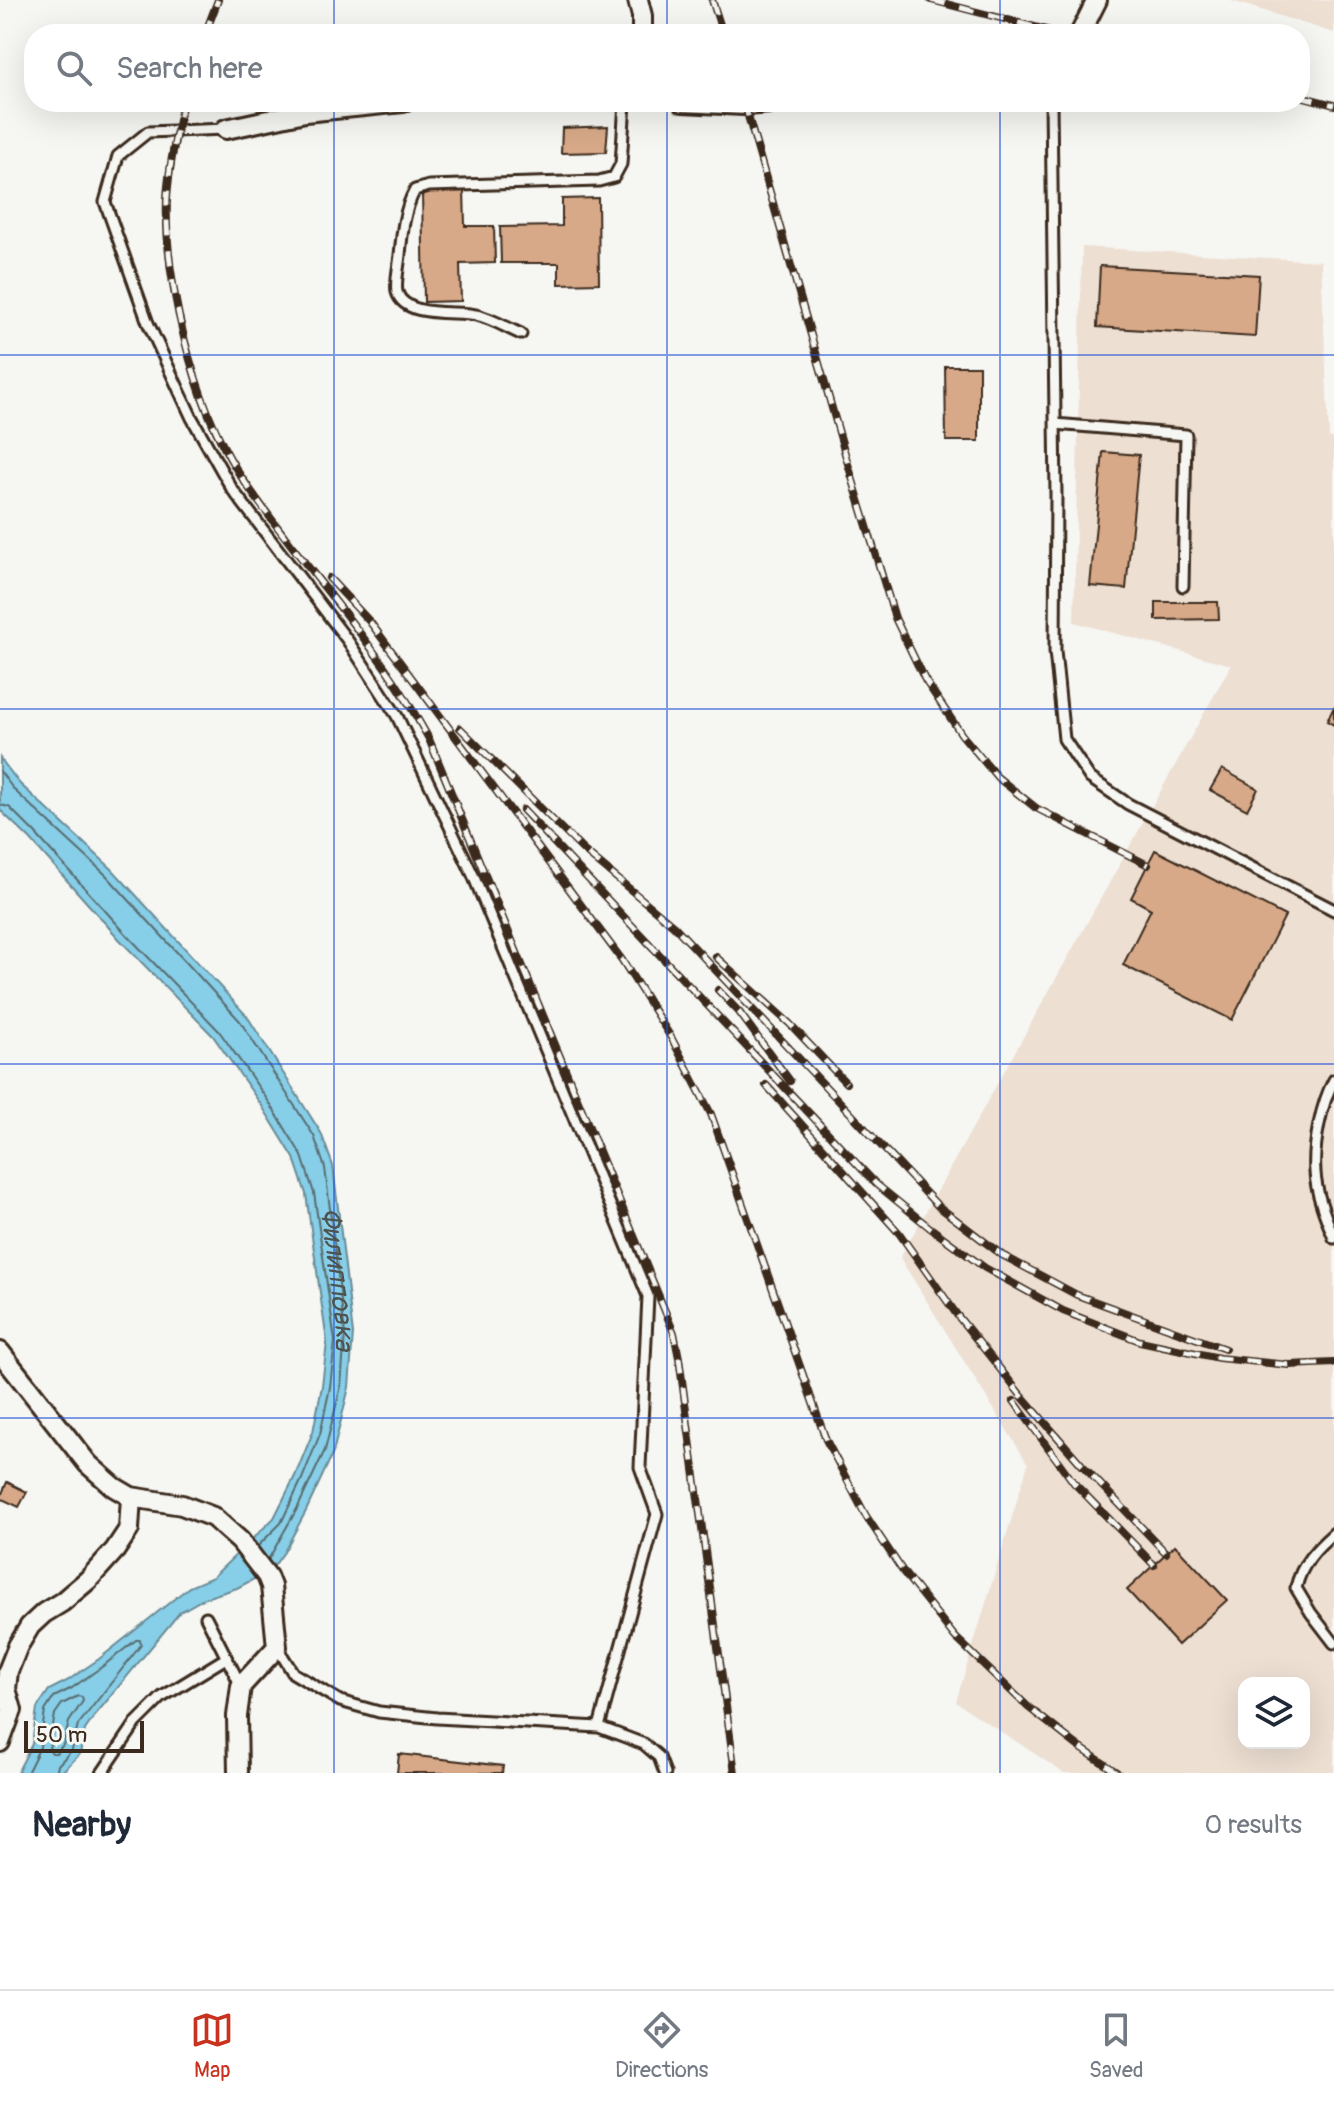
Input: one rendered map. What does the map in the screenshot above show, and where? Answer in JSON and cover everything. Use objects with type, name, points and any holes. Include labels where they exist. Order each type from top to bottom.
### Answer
[{"type":"street","points":[[638,0],[642,24]]},
{"type":"street","points":[[1085,24],[1097,0]]},
{"type":"street","points":[[226,129],[305,112]]},
{"type":"street","points":[[0,1352],[88,1464],[114,1487],[131,1497],[182,1505],[213,1517],[240,1541],[267,1576],[271,1586],[277,1647],[241,1686],[237,1716],[238,1773]]},
{"type":"street","points":[[0,1742],[12,1710],[6,1689],[8,1671],[18,1646],[30,1626],[88,1580],[115,1550],[129,1529],[131,1497]]},
{"type":"lane","points":[[521,334],[475,314],[423,310],[403,302],[397,291],[408,203],[415,190],[429,186],[599,181],[614,177],[621,164],[624,112]]},
{"type":"lane","points":[[1051,112],[1055,651],[1064,739],[1090,778],[1128,804],[1334,910]]},
{"type":"lane","points":[[226,129],[148,132],[118,156],[105,202],[148,323],[192,418],[232,489],[348,641],[397,716],[473,875],[648,1296],[640,1467],[657,1514],[599,1727]]},
{"type":"lane","points":[[1055,424],[1186,435],[1183,586]]},
{"type":"lane","points":[[1334,1080],[1318,1130],[1315,1172],[1325,1216],[1334,1238]]},
{"type":"lane","points":[[1334,1533],[1313,1553],[1299,1574],[1296,1588],[1334,1643]]},
{"type":"lane","points":[[206,1617],[241,1686]]},
{"type":"lane","points":[[277,1647],[293,1673],[340,1701],[379,1712],[437,1718],[599,1727],[644,1744],[659,1757],[665,1773]]},
{"type":"lane","points":[[102,1773],[136,1723],[162,1697],[226,1658]]},
{"type":"shaded area","points":[[1229,0],[1334,0],[1334,33]]},
{"type":"shaded area","points":[[1082,247],[1321,261],[1329,437],[1334,439],[1334,1773],[1064,1773],[956,1702],[1028,1464],[900,1258],[1231,665],[1074,622]]},
{"type":"water","name":"Филипповка","points":[[0,758],[20,784],[112,869],[247,1016],[321,1133],[333,1166],[353,1334],[349,1387],[333,1453],[284,1552],[271,1570],[180,1612],[96,1714],[85,1730],[80,1754],[61,1773],[17,1773],[32,1744],[37,1708],[49,1690],[99,1659],[189,1587],[213,1577],[274,1518],[313,1432],[327,1342],[306,1194],[294,1158],[213,1036],[0,810]]},
{"type":"building","points":[[608,126],[606,152],[561,153],[562,128]]},
{"type":"building","points":[[464,189],[465,226],[494,226],[495,263],[460,264],[461,301],[424,302],[422,190]]},
{"type":"building","points":[[598,198],[599,283],[559,284],[559,263],[501,263],[500,227],[562,226],[562,199]]},
{"type":"building","points":[[1100,266],[1259,275],[1255,337],[1097,327]]},
{"type":"building","points":[[945,366],[979,366],[979,441],[946,441]]},
{"type":"building","points":[[1103,452],[1139,455],[1126,589],[1090,586]]},
{"type":"building","points":[[1156,602],[1218,602],[1219,619],[1156,620]]},
{"type":"building","points":[[1334,707],[1334,725],[1327,721]]},
{"type":"building","points":[[1222,769],[1258,789],[1247,810],[1210,790]]},
{"type":"building","points":[[1155,850],[1285,916],[1232,1020],[1123,965],[1151,909],[1131,898]]},
{"type":"building","points":[[7,1482],[27,1492],[19,1507],[0,1498]]},
{"type":"building","points":[[1175,1545],[1227,1600],[1178,1645],[1127,1590]]},
{"type":"building","points":[[399,1754],[503,1766],[502,1773],[397,1773]]},
{"type":"railway","points":[[209,24],[218,0]]},
{"type":"railway","points":[[712,0],[720,24]]},
{"type":"railway","points":[[931,0],[1023,24]]},
{"type":"railway","points":[[1310,99],[1334,105]]},
{"type":"railway","points":[[181,112],[167,198],[170,266],[184,340],[208,411],[238,472],[373,650],[429,739],[674,1333],[735,1773]]},
{"type":"railway","points":[[747,112],[895,618],[925,680],[962,735],[997,777],[1036,808],[1148,865]]},
{"type":"railway","points":[[329,578],[370,622],[622,960],[672,1039],[711,1114],[826,1440],[866,1516],[904,1573],[955,1637],[1028,1707],[1118,1773]]},
{"type":"railway","points":[[460,728],[583,850],[674,926],[938,1206],[1002,1255],[1077,1295],[1225,1349]]},
{"type":"railway","points":[[523,810],[876,1184],[985,1268],[1063,1311],[1140,1341],[1219,1358],[1289,1365],[1334,1363]]},
{"type":"railway","points":[[716,957],[790,1024],[846,1083]]},
{"type":"railway","points":[[718,990],[739,1012],[790,1081]]},
{"type":"railway","points":[[766,1085],[899,1233],[957,1315],[1020,1394],[1166,1553]]},
{"type":"railway","points":[[1014,1401],[1074,1483],[1154,1565]]}]
